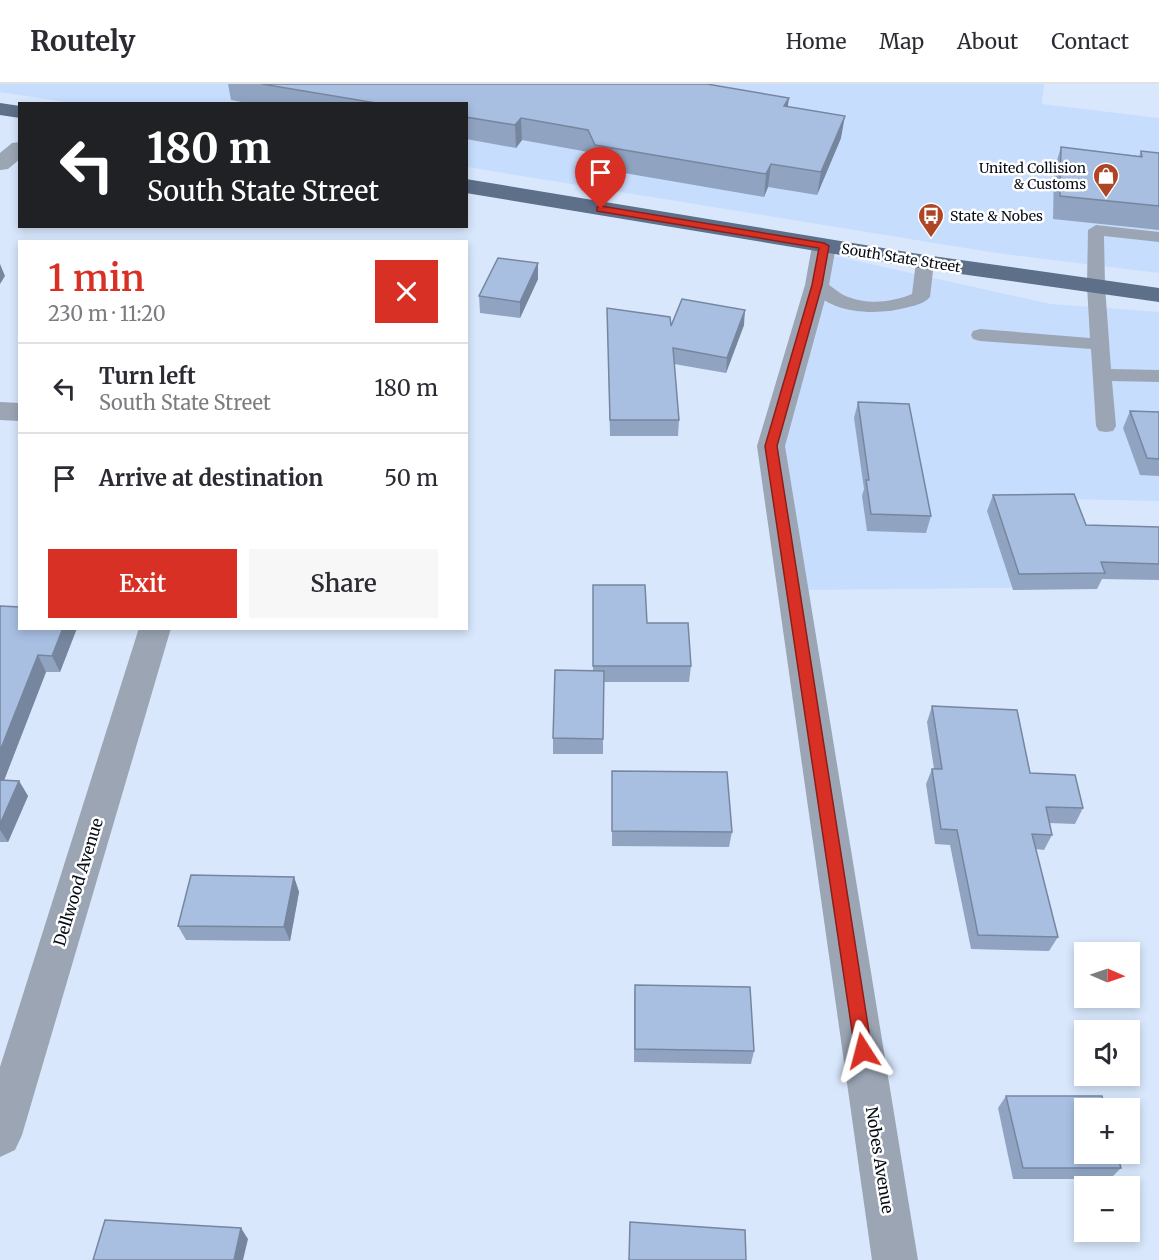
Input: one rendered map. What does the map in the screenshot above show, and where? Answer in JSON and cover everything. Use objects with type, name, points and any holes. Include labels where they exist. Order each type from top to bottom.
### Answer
[{"type":"main road","points":[[0,109],[18,112]]},
{"type":"main road","name":"South State Street","points":[[468,186],[925,262],[1159,295]]},
{"type":"street","points":[[0,164],[18,150]]},
{"type":"street","name":"Nobes Avenue","points":[[824,246],[817,285],[771,446],[895,1260]]},
{"type":"street","points":[[0,411],[18,412]]},
{"type":"street","name":"Dellwood Avenue","points":[[0,1135],[154,630]]},
{"type":"lane","points":[[1106,426],[1096,286],[1096,230],[1159,237]]},
{"type":"lane","points":[[817,285],[840,301],[876,308],[906,304],[921,297],[925,262]]},
{"type":"lane","points":[[980,334],[1101,344]]},
{"type":"lane","points":[[1102,375],[1159,376]]},
{"type":"shaded area","points":[[0,84],[1044,84],[1042,104],[1159,118],[1159,273],[996,253],[468,167],[468,102],[65,102],[0,92]]},
{"type":"shaded area","points":[[830,255],[1051,304],[1159,312],[1159,501],[1060,499],[1098,587],[803,590],[779,445]]},
{"type":"building","points":[[262,84],[707,84],[789,98],[784,106],[845,116],[821,172],[771,164],[766,174],[595,145],[588,130],[521,118],[515,125],[468,117],[468,102],[370,102]]},
{"type":"building","points":[[1061,147],[1142,157],[1141,151],[1159,153],[1159,206],[1060,196]]},
{"type":"building","points":[[498,258],[538,263],[520,302],[479,296]]},
{"type":"building","points":[[682,299],[745,310],[727,358],[673,348],[679,420],[610,420],[607,308],[670,317],[671,326]]},
{"type":"building","points":[[858,402],[909,404],[931,516],[871,514],[866,480],[869,480]]},
{"type":"building","points":[[1130,411],[1159,412],[1159,459],[1147,458]]},
{"type":"building","points":[[1074,494],[1086,525],[1159,527],[1159,564],[1101,562],[1105,573],[1019,574],[993,495]]},
{"type":"building","points":[[593,585],[645,585],[647,623],[688,623],[691,666],[593,666]]},
{"type":"building","points":[[0,606],[18,607],[18,630],[62,630],[52,656],[38,655],[0,751]]},
{"type":"building","points":[[555,670],[604,671],[603,739],[553,738]]},
{"type":"building","points":[[932,706],[1017,710],[1030,773],[1075,775],[1083,808],[1046,807],[1052,835],[1032,834],[1058,937],[978,935],[957,830],[941,829],[932,769],[942,769]]},
{"type":"building","points":[[612,771],[727,772],[732,832],[612,831]]},
{"type":"building","points":[[0,780],[19,781],[0,824]]},
{"type":"building","points":[[191,875],[294,877],[284,927],[178,926]]},
{"type":"building","points":[[635,985],[750,987],[754,1051],[635,1049]]},
{"type":"building","points":[[1006,1096],[1102,1096],[1102,1098],[1074,1098],[1074,1164],[1120,1164],[1121,1168],[1023,1168]]},
{"type":"building","points":[[105,1220],[241,1228],[234,1260],[93,1260]]},
{"type":"building","points":[[630,1222],[745,1230],[746,1260],[629,1260]]},
{"type":"place","name":"United Collision & Customs","points":[[1106,199]]},
{"type":"place","name":"State & Nobes","points":[[931,239]]},
{"type":"route","points":[[601,209],[824,246],[817,285],[771,446],[863,1051]]}]
